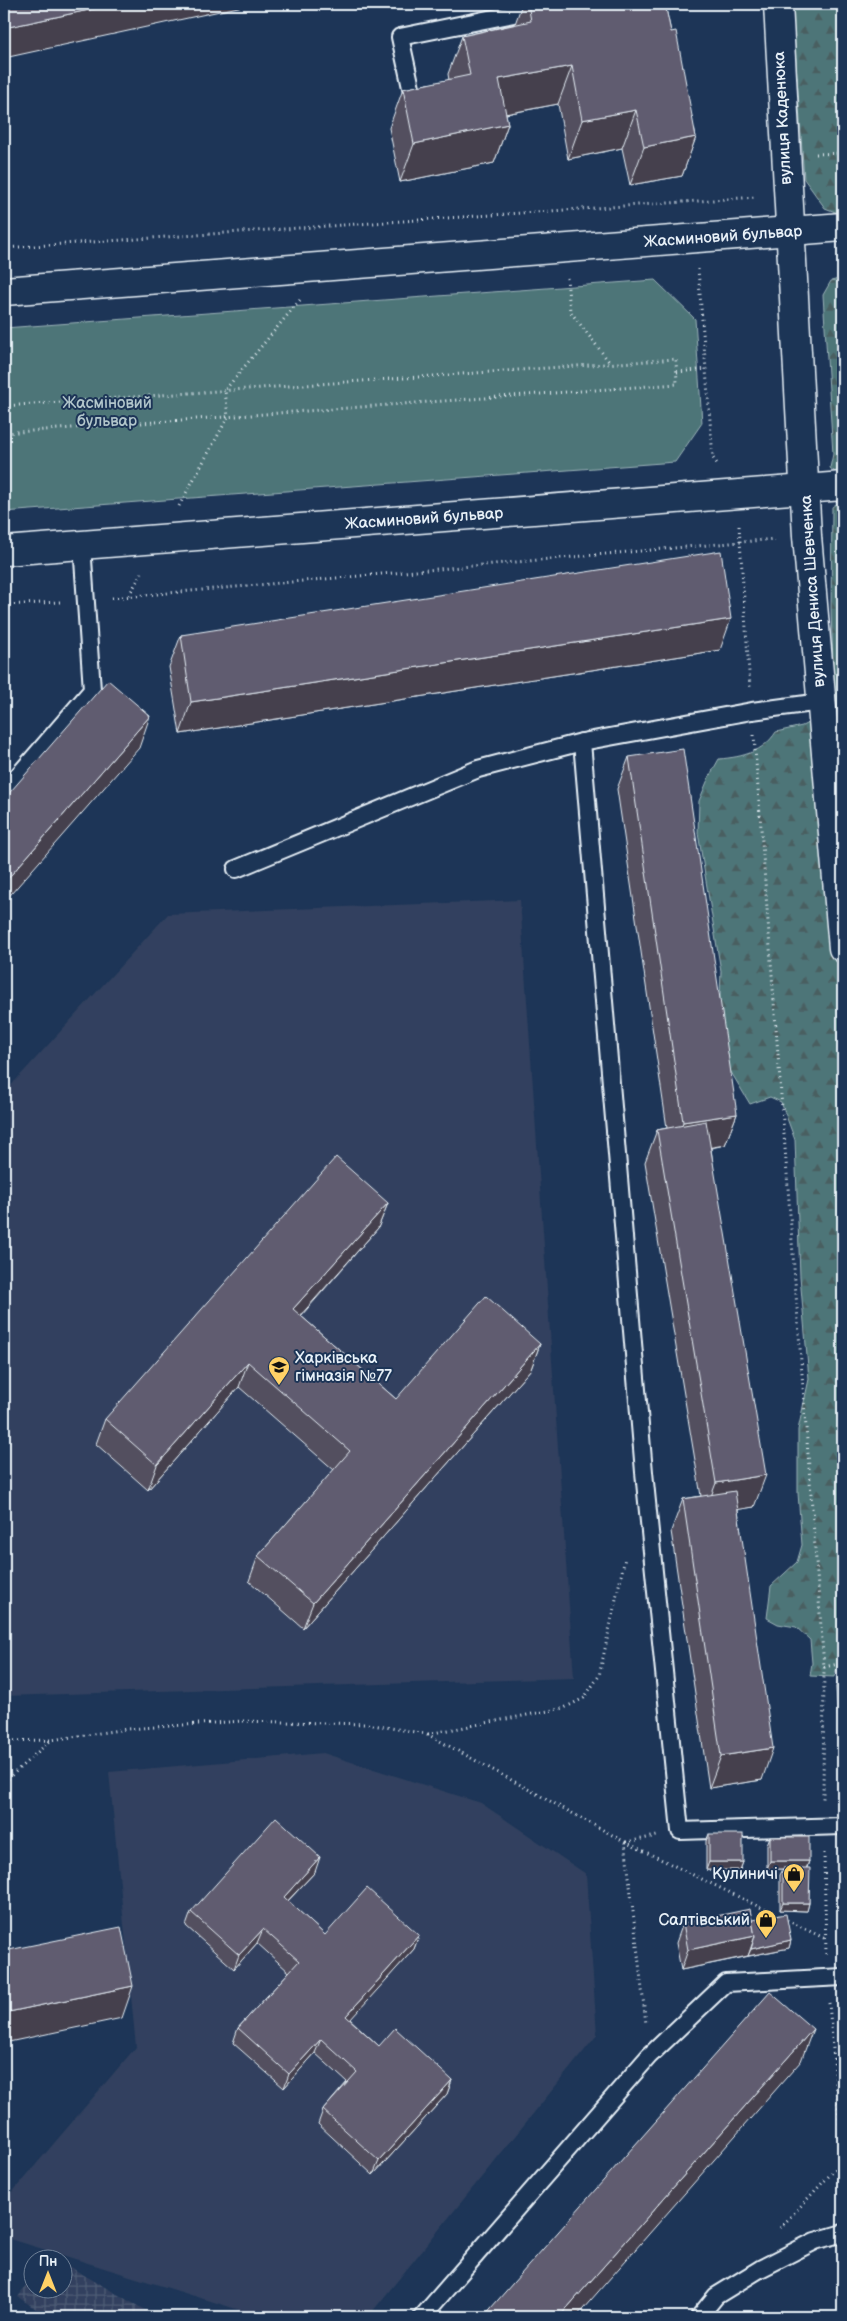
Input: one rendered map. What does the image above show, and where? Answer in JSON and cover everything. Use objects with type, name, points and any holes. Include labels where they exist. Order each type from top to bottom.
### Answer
[{"type":"street","name":"вулиця Каденюка","points":[[778,4],[789,232]]},
{"type":"street","name":"Жасминовий бульвар","points":[[4,291],[843,227]]},
{"type":"street","name":"вулиця Дениса Шевченка","points":[[789,232],[806,489],[807,536],[843,948]]},
{"type":"street","name":"Жасминовий бульвар","points":[[4,551],[843,486]]},
{"type":"lane","points":[[412,92],[400,37],[563,4]]},
{"type":"lane","points":[[4,792],[92,690],[82,545]]},
{"type":"lane","points":[[236,869],[478,769],[582,742],[752,711],[821,702]]},
{"type":"lane","points":[[582,742],[644,1472],[680,1831],[843,1826]]},
{"type":"lane","points":[[422,2317],[648,2056],[726,1983],[843,1976]]},
{"type":"lane","points":[[699,2317],[716,2296],[760,2269],[815,2241],[843,2233]]},
{"type":"path","points":[[4,248],[766,196],[762,234]]},
{"type":"path","points":[[561,210],[570,311],[610,363]]},
{"type":"path","points":[[357,231],[363,224]]},
{"type":"path","points":[[705,264],[697,269],[707,369],[713,458],[736,494],[740,542],[824,1667],[823,1827]]},
{"type":"path","points":[[128,596],[228,417],[225,390],[327,267]]},
{"type":"path","points":[[4,406],[676,359],[678,384],[4,433]]},
{"type":"path","points":[[677,372],[707,369]]},
{"type":"path","points":[[4,606],[807,536]]},
{"type":"path","points":[[427,1734],[564,1708],[584,1698],[598,1676],[626,1554]]},
{"type":"path","points":[[824,1667],[843,1663]]},
{"type":"path","points":[[4,1741],[51,1740],[128,1729],[242,1721],[367,1724],[427,1734],[625,1842],[826,1939]]},
{"type":"path","points":[[4,1782],[51,1740]]},
{"type":"path","points":[[625,1842],[638,1939],[648,2056]]},
{"type":"shaded area","name":"Харківська гімназія №77","points":[[520,900],[574,1678],[4,1696],[4,1093],[168,914]]},
{"type":"shaded area","points":[[323,1753],[481,1803],[586,1874],[597,2035],[368,2317],[262,2317],[72,2258],[72,2248],[39,2248],[4,2237],[4,2202],[136,2047],[109,1772]]},
{"type":"shaded area","points":[[72,2268],[157,2317],[48,2317],[18,2297],[22,2292],[22,2298],[72,2298]]},
{"type":"green space","points":[[792,4],[843,4],[843,215],[825,208],[804,179]]},
{"type":"green space","points":[[843,278],[843,478],[830,468],[833,454],[823,295],[831,281]]},
{"type":"green space","name":"Жасміновий бульвар","points":[[655,280],[695,319],[702,423],[675,462],[4,512],[4,328]]},
{"type":"green space","points":[[843,499],[843,1650],[834,1677],[810,1676],[812,1663],[810,1640],[796,1627],[778,1624],[767,1618],[771,1586],[797,1562],[802,1545],[798,1493],[798,1430],[809,1379],[800,1276],[795,1140],[781,1102],[770,1097],[750,1104],[722,1057],[719,1022],[721,971],[698,833],[699,801],[719,759],[736,757],[752,752],[771,739],[776,732],[802,726],[831,712],[834,689],[831,609],[832,507]]},
{"type":"building","points":[[4,4],[117,4],[4,28]]},
{"type":"building","points":[[528,4],[665,4],[671,32],[676,31],[696,137],[644,147],[636,110],[582,120],[572,66],[499,79],[508,124],[414,144],[403,89],[470,75],[462,36],[531,21]]},
{"type":"building","points":[[721,551],[731,619],[191,702],[181,635]]},
{"type":"building","points":[[108,680],[150,716],[4,883],[4,799]]},
{"type":"building","points":[[683,749],[737,1114],[683,1122],[629,757]]},
{"type":"building","points":[[706,1121],[766,1475],[716,1483],[657,1130]]},
{"type":"building","points":[[336,1157],[388,1203],[293,1309],[396,1399],[486,1296],[540,1344],[313,1603],[258,1556],[350,1451],[248,1362],[157,1465],[105,1419]]},
{"type":"building","points":[[735,1491],[773,1748],[721,1756],[683,1499]]},
{"type":"building","points":[[843,1679],[843,1709],[840,1709],[839,1680]]},
{"type":"building","points":[[276,1817],[320,1857],[284,1897],[325,1935],[367,1888],[419,1935],[346,2016],[379,2046],[395,2028],[452,2080],[379,2161],[323,2110],[357,2072],[321,2039],[289,2074],[238,2028],[299,1961],[263,1929],[239,1955],[191,1912]]},
{"type":"building","points":[[709,1834],[743,1834],[743,1862],[709,1862]]},
{"type":"building","points":[[770,1837],[809,1837],[809,1861],[770,1861]]},
{"type":"building","name":"Кулиничі","points":[[783,1868],[810,1868],[809,1903],[783,1903]]},
{"type":"building","points":[[750,1909],[755,1936],[688,1950],[683,1923]]},
{"type":"building","points":[[786,1914],[791,1940],[751,1949],[755,1936],[752,1920]]},
{"type":"building","points":[[121,1927],[133,1986],[4,2013],[4,1951]]},
{"type":"building","points":[[770,1992],[813,2029],[559,2317],[483,2317]]},
{"type":"place","name":"Харківська гімназія №77","points":[[279,1386]]},
{"type":"place","name":"Кулиничі","points":[[794,1893]]},
{"type":"place","name":"Салтівський","points":[[766,1939]]}]
